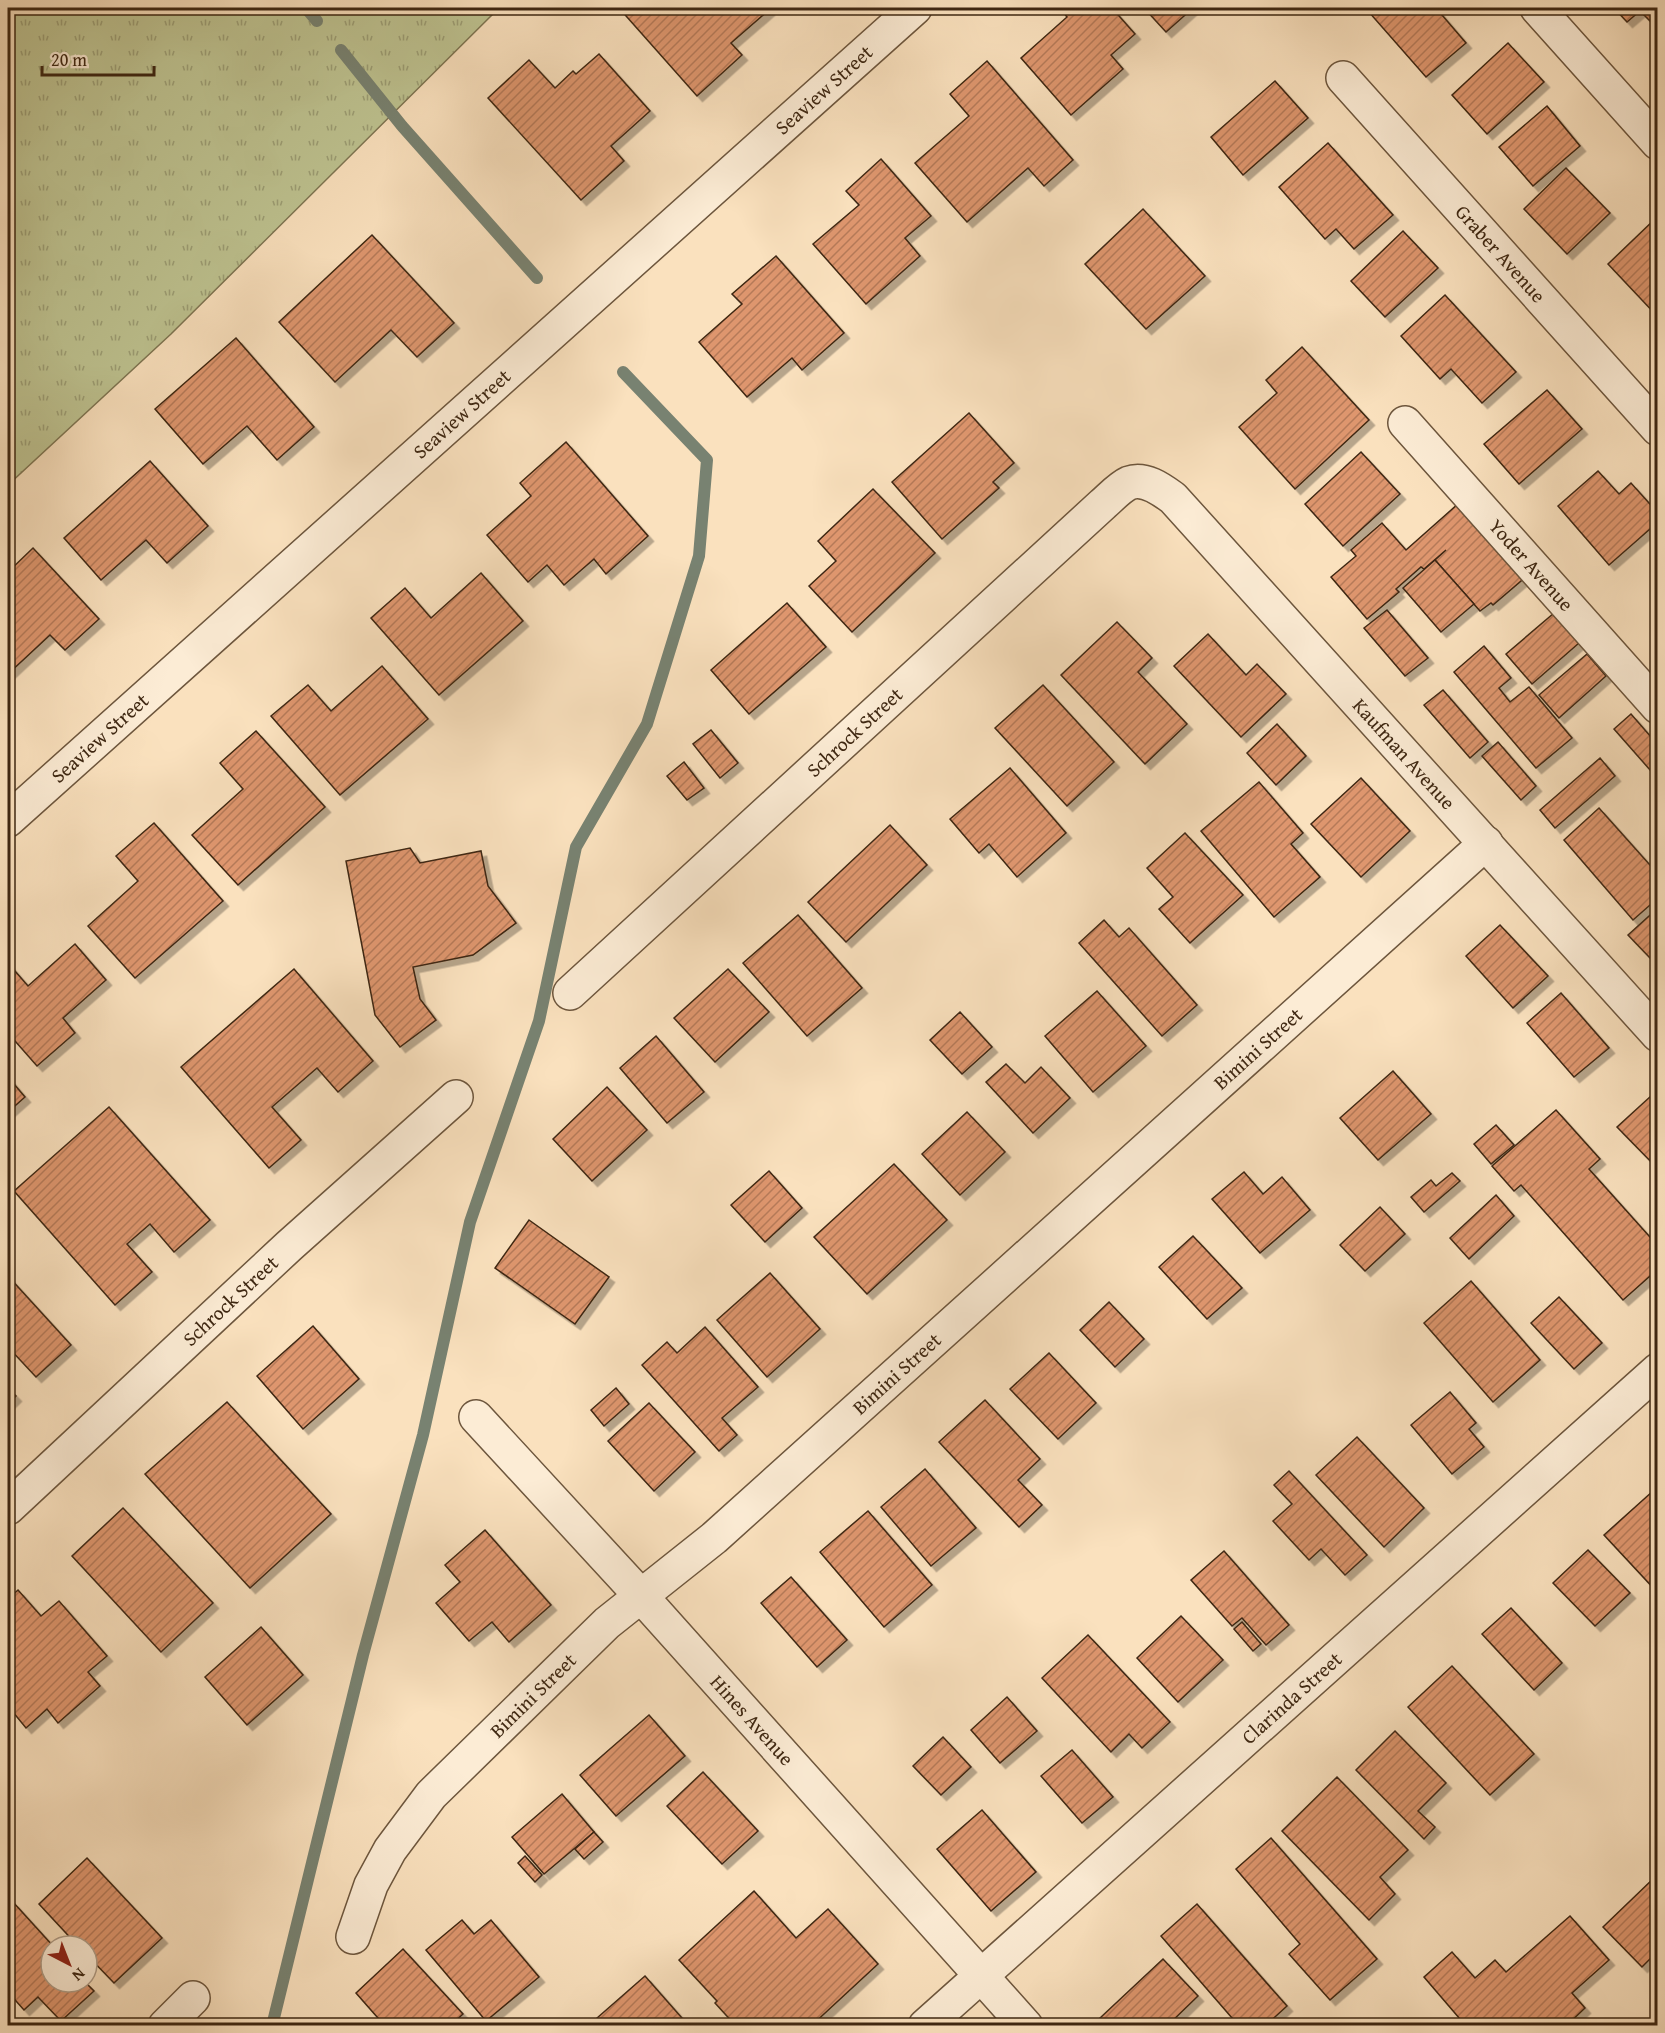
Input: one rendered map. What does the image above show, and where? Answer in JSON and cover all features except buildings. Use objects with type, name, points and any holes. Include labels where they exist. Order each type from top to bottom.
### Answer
[{"type":"street","name":"Seaview Street","points":[[8,820],[915,8]]},
{"type":"street","points":[[1537,8],[1658,143]]},
{"type":"street","name":"Graber Avenue","points":[[1343,78],[1658,429]]},
{"type":"street","name":"Yoder Avenue","points":[[1405,423],[1658,707]]},
{"type":"street","name":"Schrock Street","points":[[570,993],[1103,504],[1130,483],[1144,483]]},
{"type":"street","name":"Kaufman Avenue","points":[[1144,483],[1160,488],[1173,498],[1658,1035]]},
{"type":"street","name":"Bimini Street","points":[[353,1937],[371,1885],[390,1850],[432,1795],[607,1623],[723,1530],[1486,843]]},
{"type":"street","name":"Schrock Street","points":[[8,1508],[289,1246],[456,1097]]},
{"type":"street","name":"Clarinda Street","points":[[925,2025],[1658,1370]]},
{"type":"street","name":"Hines Avenue","points":[[476,1417],[641,1596],[1026,2025]]},
{"type":"street","points":[[165,2025],[193,1998]]},
{"type":"green space","points":[[8,8],[499,8],[171,334],[8,485]]},
{"type":"waterway","points":[[306,8],[317,21]]},
{"type":"waterway","points":[[341,50],[402,126],[537,278]]},
{"type":"waterway","points":[[272,2026],[363,1655],[423,1435],[470,1222],[539,1021],[576,847],[647,724],[699,556],[707,460],[623,372]]}]
